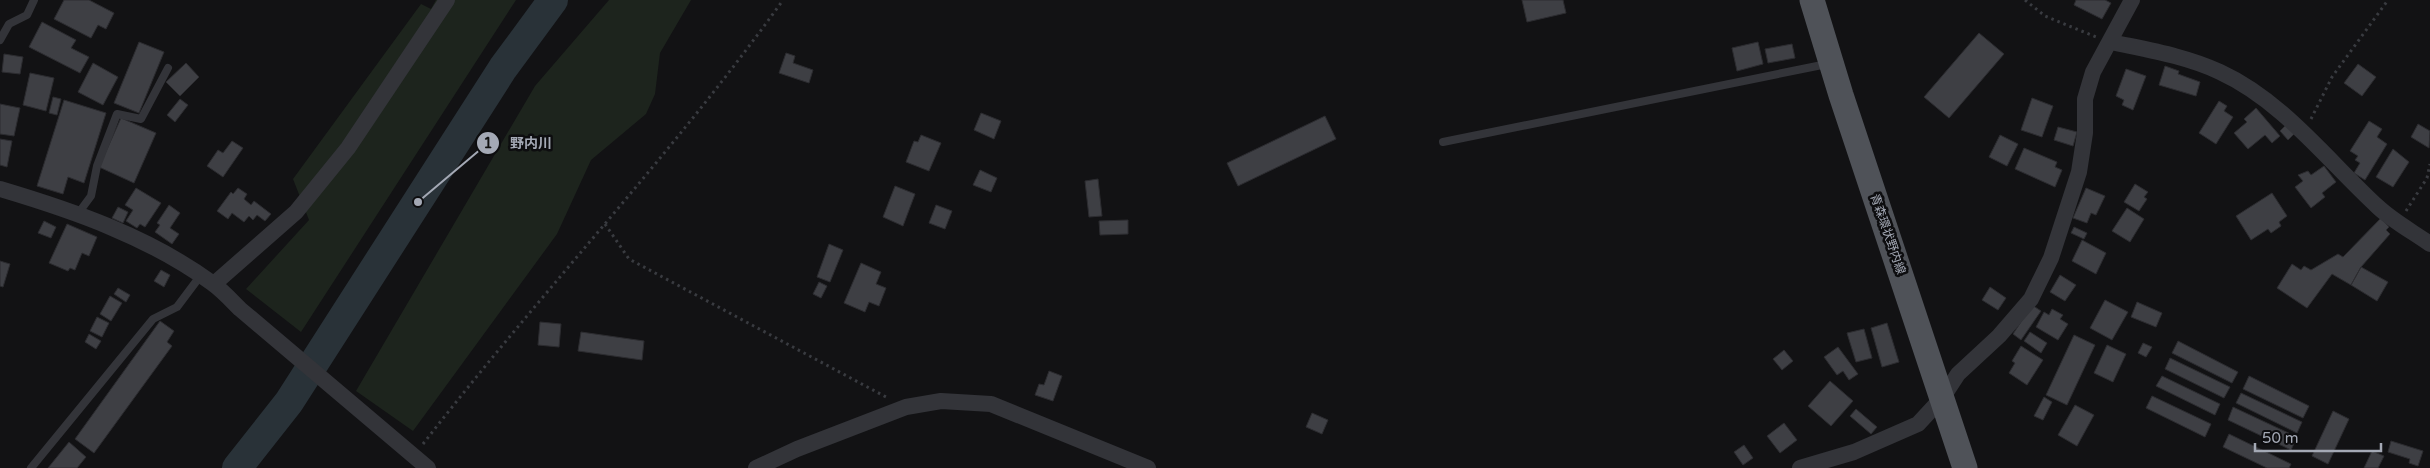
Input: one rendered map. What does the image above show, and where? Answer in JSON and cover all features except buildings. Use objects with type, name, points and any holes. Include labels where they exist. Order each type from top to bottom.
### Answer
[{"type":"main road","name":"青森環状野内線","points":[[1812,0],[1831,63],[1943,396],[1965,468]]},
{"type":"street","points":[[207,280],[276,232],[296,212],[348,148],[447,0]]},
{"type":"street","points":[[1800,468],[1854,452],[1918,424],[1943,396],[1958,374],[1999,336],[2031,299],[2051,258],[2079,172],[2085,133],[2085,99],[2093,72],[2111,42],[2132,0]]},
{"type":"street","points":[[2111,42],[2190,60],[2222,73],[2252,91],[2302,132],[2380,209],[2430,244]]},
{"type":"street","points":[[0,189],[125,232],[207,280],[428,468]]},
{"type":"street","points":[[756,468],[797,448],[906,407],[942,401],[991,404],[1148,468]]},
{"type":"lane","points":[[0,40],[9,24],[27,14],[34,0]]},
{"type":"lane","points":[[1443,142],[1831,63]]},
{"type":"lane","points":[[78,215],[91,196],[97,166],[117,114],[141,119],[168,68]]},
{"type":"lane","points":[[32,468],[152,319],[177,307],[207,280]]},
{"type":"path","points":[[409,452],[655,166],[783,0]]},
{"type":"path","points":[[2025,0],[2044,16],[2111,42]]},
{"type":"path","points":[[2302,132],[2316,112],[2332,77],[2388,0]]},
{"type":"path","points":[[2398,222],[2427,178],[2430,164]]},
{"type":"path","points":[[605,224],[629,259],[906,407]]},
{"type":"shaded area","points":[[436,0],[516,0],[301,332],[246,289],[309,220],[293,179],[421,4],[431,9]]},
{"type":"shaded area","points":[[609,0],[691,0],[660,53],[655,94],[646,114],[591,160],[557,234],[413,431],[356,391],[535,86]]},
{"type":"waterway","points":[[237,468],[289,402],[503,68],[553,0]]},
{"type":"place","name":"野内川","points":[[418,202]]}]
